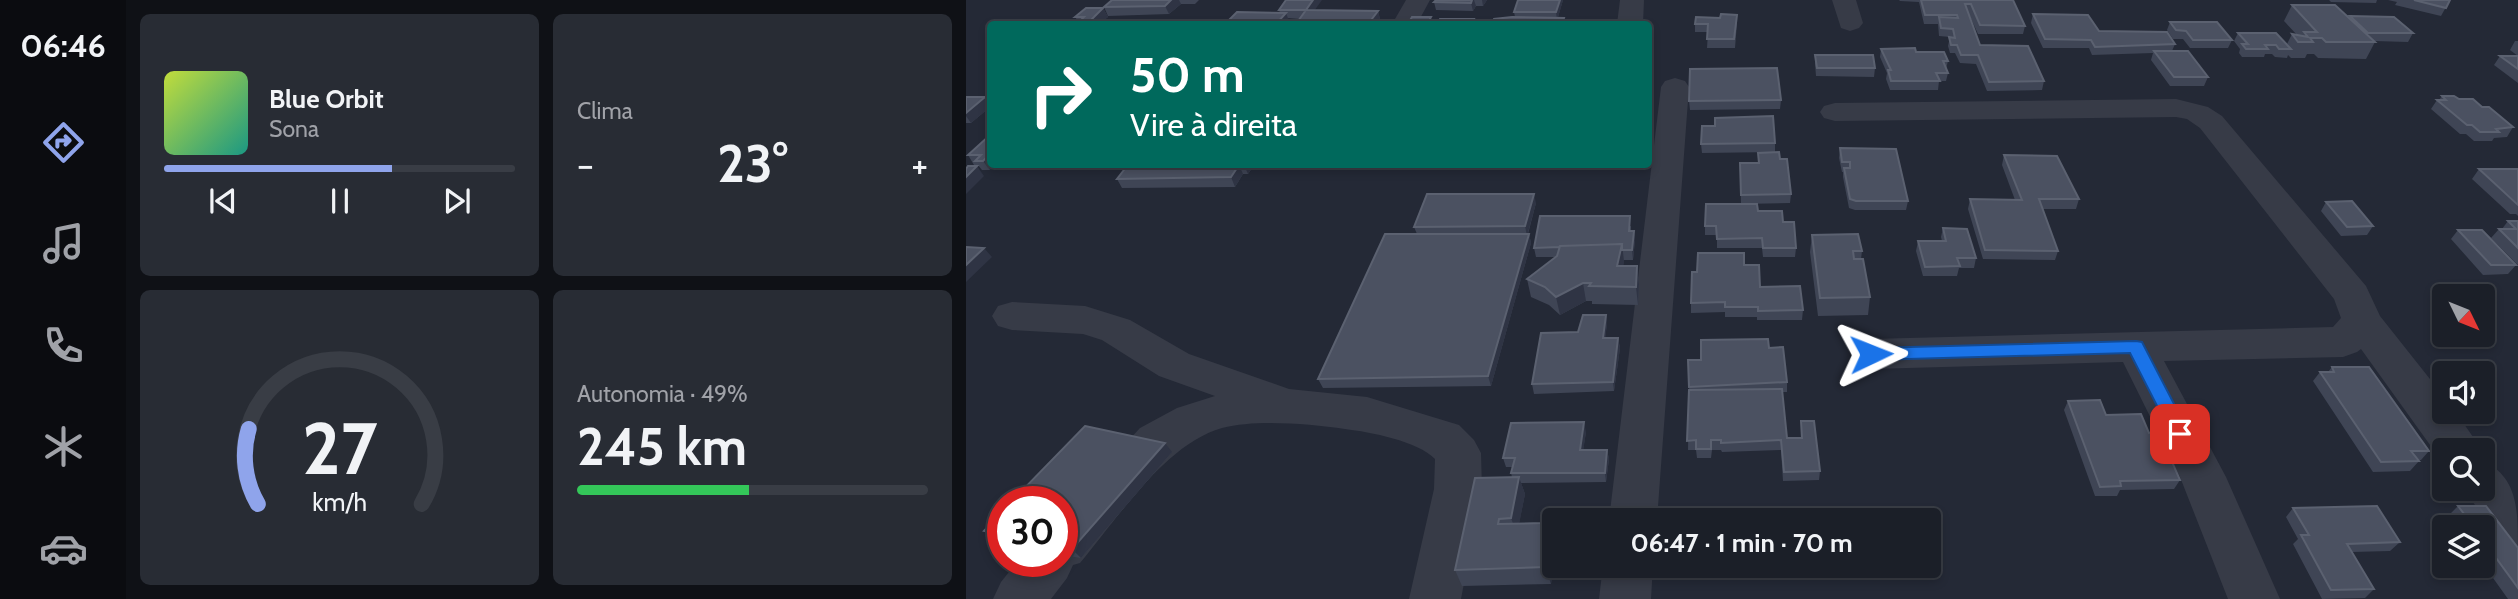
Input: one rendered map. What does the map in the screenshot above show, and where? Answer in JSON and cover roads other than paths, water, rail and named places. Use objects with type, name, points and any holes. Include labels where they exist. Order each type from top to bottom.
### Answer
[{"type":"street","points":[[1630,21],[1632,0]]},
{"type":"street","points":[[1634,508],[1675,86]]},
{"type":"street","points":[[1835,112],[2176,108],[2197,113],[2211,122],[2352,295],[2362,321],[2450,438]]},
{"type":"street","points":[[1012,316],[1085,320],[1116,330],[1174,365],[1297,407]]},
{"type":"street","points":[[1871,354],[2343,342],[2362,321]]},
{"type":"street","points":[[2136,347],[2203,477],[2254,599]]},
{"type":"street","points":[[1078,529],[1156,441],[1193,420],[1225,410],[1297,407],[1367,414],[1443,438],[1458,453],[1458,489],[1435,599]]},
{"type":"street","points":[[2495,497],[2518,527]]},
{"type":"street","points":[[1019,599],[1037,577]]},
{"type":"street","points":[[1625,599],[1627,578]]}]
